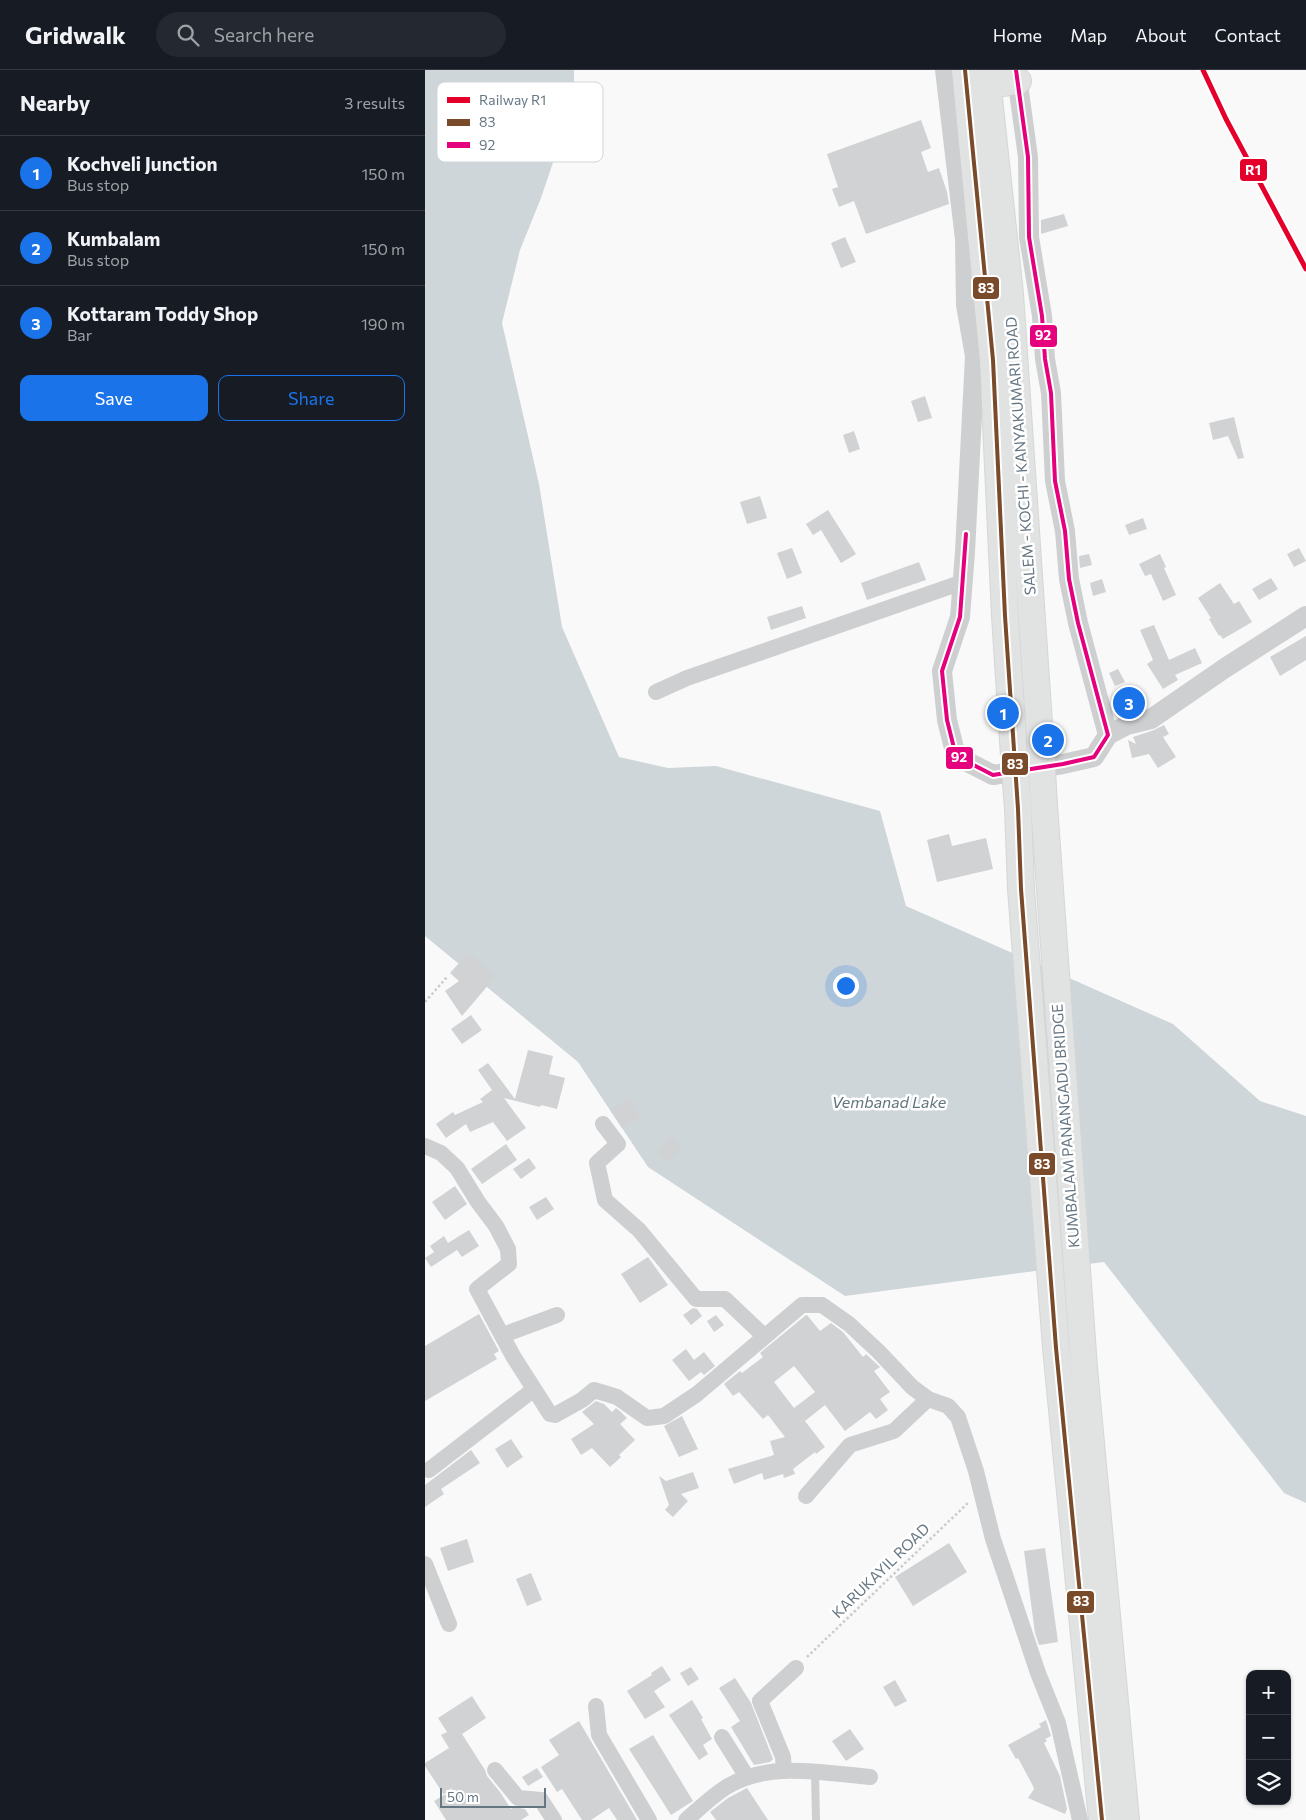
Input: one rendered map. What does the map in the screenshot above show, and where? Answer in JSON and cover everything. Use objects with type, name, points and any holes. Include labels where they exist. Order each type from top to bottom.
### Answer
[{"type":"highway","name":"SALEM - KOCHI - KANYAKUMARI ROAD","points":[[965,70],[993,360],[1005,616],[1019,809],[1021,889]]},
{"type":"highway","points":[[987,77],[1017,76]]},
{"type":"highway","name":"SALEM - KOCHI - KANYAKUMARI ROAD","points":[[987,77],[1010,294],[1052,758],[1044,806],[1049,884]]},
{"type":"highway","name":"KUMBALAM PANANGADU BRIDGE","points":[[1049,884],[1084,1368],[1126,1820]]},
{"type":"highway","name":"KUMBALAM PANANGADU BRIDGE","points":[[1021,889],[1056,1348],[1102,1820]]},
{"type":"street","points":[[945,70],[965,239],[966,306],[975,356],[961,617],[942,671],[947,720],[956,756],[993,775],[1052,758],[1094,757],[1108,735],[1127,725],[1151,718],[1306,616]]},
{"type":"street","points":[[1017,76],[1029,158],[1029,237],[1042,316],[1045,359],[1051,393],[1055,481],[1065,531],[1069,579],[1078,623],[1108,735]]},
{"type":"street","points":[[656,692],[687,678],[963,582]]},
{"type":"street","points":[[603,1124],[618,1144],[597,1163],[605,1200],[639,1230],[696,1299],[725,1299],[764,1336]]},
{"type":"street","points":[[425,1146],[441,1153],[457,1168],[478,1202],[496,1226],[508,1248],[509,1264],[477,1288],[533,1390],[550,1414],[555,1415],[582,1400],[594,1390],[617,1397],[647,1418],[664,1416],[697,1394],[802,1305],[822,1306],[849,1324],[912,1387],[928,1399],[948,1406],[957,1417],[981,1491],[993,1538],[1038,1673],[1058,1723],[1080,1820]]},
{"type":"street","points":[[503,1335],[557,1315]]},
{"type":"street","points":[[429,1470],[533,1390]]},
{"type":"street","points":[[806,1496],[850,1445],[894,1431],[928,1399]]},
{"type":"street","points":[[425,1564],[449,1624]]},
{"type":"street","points":[[785,1771],[783,1757],[760,1702],[796,1668]]},
{"type":"street","points":[[596,1706],[599,1735],[649,1820]]},
{"type":"street","points":[[722,1736],[747,1777]]},
{"type":"street","points":[[495,1770],[517,1798],[541,1800],[554,1820]]},
{"type":"street","points":[[686,1820],[728,1786],[761,1773],[785,1771],[869,1777]]},
{"type":"lane","points":[[815,1773],[816,1820]]},
{"type":"path","points":[[425,1002],[447,977]]},
{"type":"path","name":"KARUKAYIL ROAD","points":[[796,1668],[981,1491]]},
{"type":"water","name":"Vembanad Lake","points":[[425,70],[574,70],[574,82],[437,82],[437,162],[553,162],[520,250],[502,323],[539,484],[562,627],[619,757],[668,768],[716,766],[880,811],[906,906],[1173,1024],[1260,1101],[1306,1116],[1306,1503],[1284,1493],[1104,1262],[845,1296],[648,1167],[578,1062],[425,936]]},
{"type":"building","points":[[921,120],[931,148],[921,152],[928,172],[939,168],[949,204],[866,234],[854,201],[839,207],[832,189],[838,187],[827,154]]},
{"type":"building","points":[[1064,214],[1068,226],[1041,234],[1041,220]]},
{"type":"building","points":[[845,237],[856,262],[841,268],[831,243]]},
{"type":"building","points":[[925,396],[932,418],[918,422],[911,401]]},
{"type":"building","points":[[1234,417],[1244,458],[1238,459],[1228,436],[1213,440],[1209,423]]},
{"type":"building","points":[[854,431],[860,449],[849,453],[843,435]]},
{"type":"building","points":[[760,496],[767,518],[747,524],[740,502]]},
{"type":"building","points":[[828,510],[856,554],[841,563],[821,530],[813,535],[806,524]]},
{"type":"building","points":[[1143,518],[1147,529],[1129,535],[1125,525]]},
{"type":"building","points":[[792,548],[802,573],[787,579],[777,553]]},
{"type":"building","points":[[1299,548],[1306,561],[1294,567],[1287,554]]},
{"type":"building","points":[[1089,554],[1092,565],[1080,568],[1079,556]]},
{"type":"building","points":[[1160,554],[1176,595],[1163,601],[1151,574],[1145,576],[1139,564]]},
{"type":"building","points":[[919,562],[926,580],[867,600],[861,583]]},
{"type":"building","points":[[1271,578],[1278,589],[1259,600],[1252,589]]},
{"type":"building","points":[[1102,579],[1106,592],[1093,596],[1090,583]]},
{"type":"building","points":[[1220,583],[1234,604],[1239,601],[1252,622],[1223,639],[1219,636],[1209,619],[1211,618],[1198,598]]},
{"type":"building","points":[[802,606],[806,618],[771,630],[767,617]]},
{"type":"building","points":[[1154,625],[1169,660],[1195,648],[1202,663],[1175,675],[1178,680],[1163,689],[1147,664],[1153,660],[1140,630]]},
{"type":"building","points":[[1306,636],[1306,660],[1280,676],[1270,657]]},
{"type":"building","points":[[1118,669],[1125,682],[1115,686],[1109,673]]},
{"type":"building","points":[[1164,725],[1169,734],[1163,737],[1176,757],[1158,768],[1149,754],[1132,758],[1128,740],[1136,744],[1133,737]]},
{"type":"building","points":[[949,834],[952,846],[986,838],[993,869],[937,882],[927,840]]},
{"type":"building","points":[[468,953],[496,976],[462,1016],[445,991],[459,981],[450,973]]},
{"type":"building","points":[[471,1015],[482,1030],[462,1044],[451,1029]]},
{"type":"building","points":[[528,1050],[553,1056],[549,1074],[565,1078],[557,1109],[504,1098],[526,1128],[507,1141],[493,1122],[470,1132],[466,1124],[446,1138],[436,1124],[453,1112],[455,1115],[483,1102],[480,1099],[492,1090],[478,1070],[488,1063],[515,1099]]},
{"type":"building","points":[[629,1098],[640,1116],[622,1128],[610,1110]]},
{"type":"building","points":[[672,1137],[682,1149],[665,1163],[655,1151]]},
{"type":"building","points":[[506,1144],[517,1160],[482,1184],[471,1169]]},
{"type":"building","points":[[529,1158],[536,1168],[521,1179],[513,1169]]},
{"type":"building","points":[[455,1186],[467,1204],[445,1220],[432,1202]]},
{"type":"building","points":[[546,1197],[554,1209],[537,1220],[529,1207]]},
{"type":"building","points":[[469,1230],[479,1246],[462,1257],[457,1250],[431,1267],[425,1258],[434,1252],[430,1246],[444,1236],[448,1243]]},
{"type":"building","points":[[648,1257],[668,1285],[640,1303],[621,1274]]},
{"type":"building","points":[[693,1308],[697,1309],[702,1316],[691,1325],[683,1315]]},
{"type":"building","points":[[479,1314],[499,1351],[494,1354],[497,1359],[425,1401],[425,1346]]},
{"type":"building","points":[[716,1315],[724,1325],[714,1332],[707,1321]]},
{"type":"building","points":[[806,1315],[820,1331],[831,1323],[843,1332],[863,1357],[866,1354],[880,1367],[874,1371],[890,1392],[880,1399],[888,1410],[876,1419],[870,1412],[845,1431],[825,1405],[805,1421],[825,1447],[816,1454],[815,1452],[793,1469],[795,1474],[784,1478],[783,1474],[764,1480],[762,1473],[734,1484],[728,1469],[774,1455],[770,1441],[785,1437],[768,1415],[763,1419],[739,1392],[733,1396],[724,1384],[740,1371],[742,1373],[763,1357],[760,1353]],"holes":[[[794,1366],[815,1392],[794,1408],[774,1382]]]},
{"type":"building","points":[[686,1349],[694,1360],[704,1352],[715,1366],[704,1375],[701,1372],[689,1381],[672,1360]]},
{"type":"building","points":[[596,1401],[604,1404],[612,1412],[616,1408],[627,1418],[620,1424],[635,1440],[619,1455],[621,1457],[610,1467],[592,1448],[581,1455],[571,1439],[594,1424],[582,1412]]},
{"type":"building","points":[[682,1416],[698,1449],[679,1457],[664,1426]]},
{"type":"building","points":[[511,1439],[523,1457],[507,1468],[495,1449]]},
{"type":"building","points":[[471,1450],[480,1463],[441,1489],[444,1494],[425,1507],[425,1485]]},
{"type":"building","points":[[693,1472],[699,1488],[681,1494],[688,1501],[673,1517],[665,1510],[669,1505],[659,1476],[666,1481]]},
{"type":"building","points":[[467,1539],[474,1562],[448,1571],[440,1548]]},
{"type":"building","points":[[949,1543],[967,1572],[913,1606],[895,1577]]},
{"type":"building","points":[[1045,1548],[1058,1642],[1039,1645],[1035,1633],[1024,1551]]},
{"type":"building","points":[[531,1573],[542,1600],[527,1606],[516,1579]]},
{"type":"building","points":[[662,1666],[671,1680],[654,1691],[665,1707],[645,1719],[627,1691],[652,1675],[651,1673]]},
{"type":"building","points":[[691,1667],[699,1679],[688,1686],[680,1673]]},
{"type":"building","points":[[735,1678],[751,1703],[773,1759],[770,1762],[754,1765],[731,1727],[740,1721],[719,1688]]},
{"type":"building","points":[[895,1680],[907,1701],[895,1707],[883,1687]]},
{"type":"building","points":[[472,1696],[486,1718],[462,1734],[487,1776],[511,1809],[514,1807],[525,1809],[529,1815],[521,1820],[446,1820],[434,1801],[444,1795],[425,1766],[425,1763],[449,1748],[441,1735],[447,1732],[438,1718]]},
{"type":"building","points":[[692,1700],[703,1718],[701,1719],[712,1739],[703,1745],[708,1754],[699,1760],[669,1715]]},
{"type":"building","points":[[1046,1720],[1051,1736],[1045,1739],[1047,1741],[1044,1743],[1060,1776],[1067,1809],[1065,1814],[1028,1798],[1034,1789],[1033,1786],[1018,1758],[1016,1759],[1008,1745],[1041,1727],[1039,1724]]},
{"type":"building","points":[[579,1721],[637,1820],[617,1820],[609,1808],[591,1820],[582,1820],[562,1789],[557,1792],[541,1767],[559,1755],[549,1740]]},
{"type":"building","points":[[850,1729],[864,1749],[846,1761],[832,1741]]},
{"type":"building","points":[[653,1735],[693,1801],[671,1815],[629,1749]]},
{"type":"building","points":[[537,1768],[543,1777],[528,1786],[522,1777]]},
{"type":"building","points":[[747,1788],[768,1820],[716,1820],[710,1812],[728,1798]]},
{"type":"rail line","name":"R1","points":[[1203,70],[1226,119],[1306,269]]},
{"type":"transit line","name":"83","points":[[965,70],[993,360],[1005,616],[1018,809],[1021,889],[1056,1348],[1102,1820]]},
{"type":"transit line","name":"92","points":[[966,534],[960,617],[942,671],[947,720],[956,756],[993,775],[1094,757],[1108,735],[1078,623],[1069,579],[1065,531],[1055,481],[1051,393],[1045,359],[1042,316],[1029,237],[1028,157],[1016,70]]},
{"type":"place","name":"Kottaram Toddy Shop","points":[[1129,703]]},
{"type":"place","name":"Kochveli Junction","points":[[1003,713]]},
{"type":"place","name":"Kumbalam","points":[[1048,740]]}]
